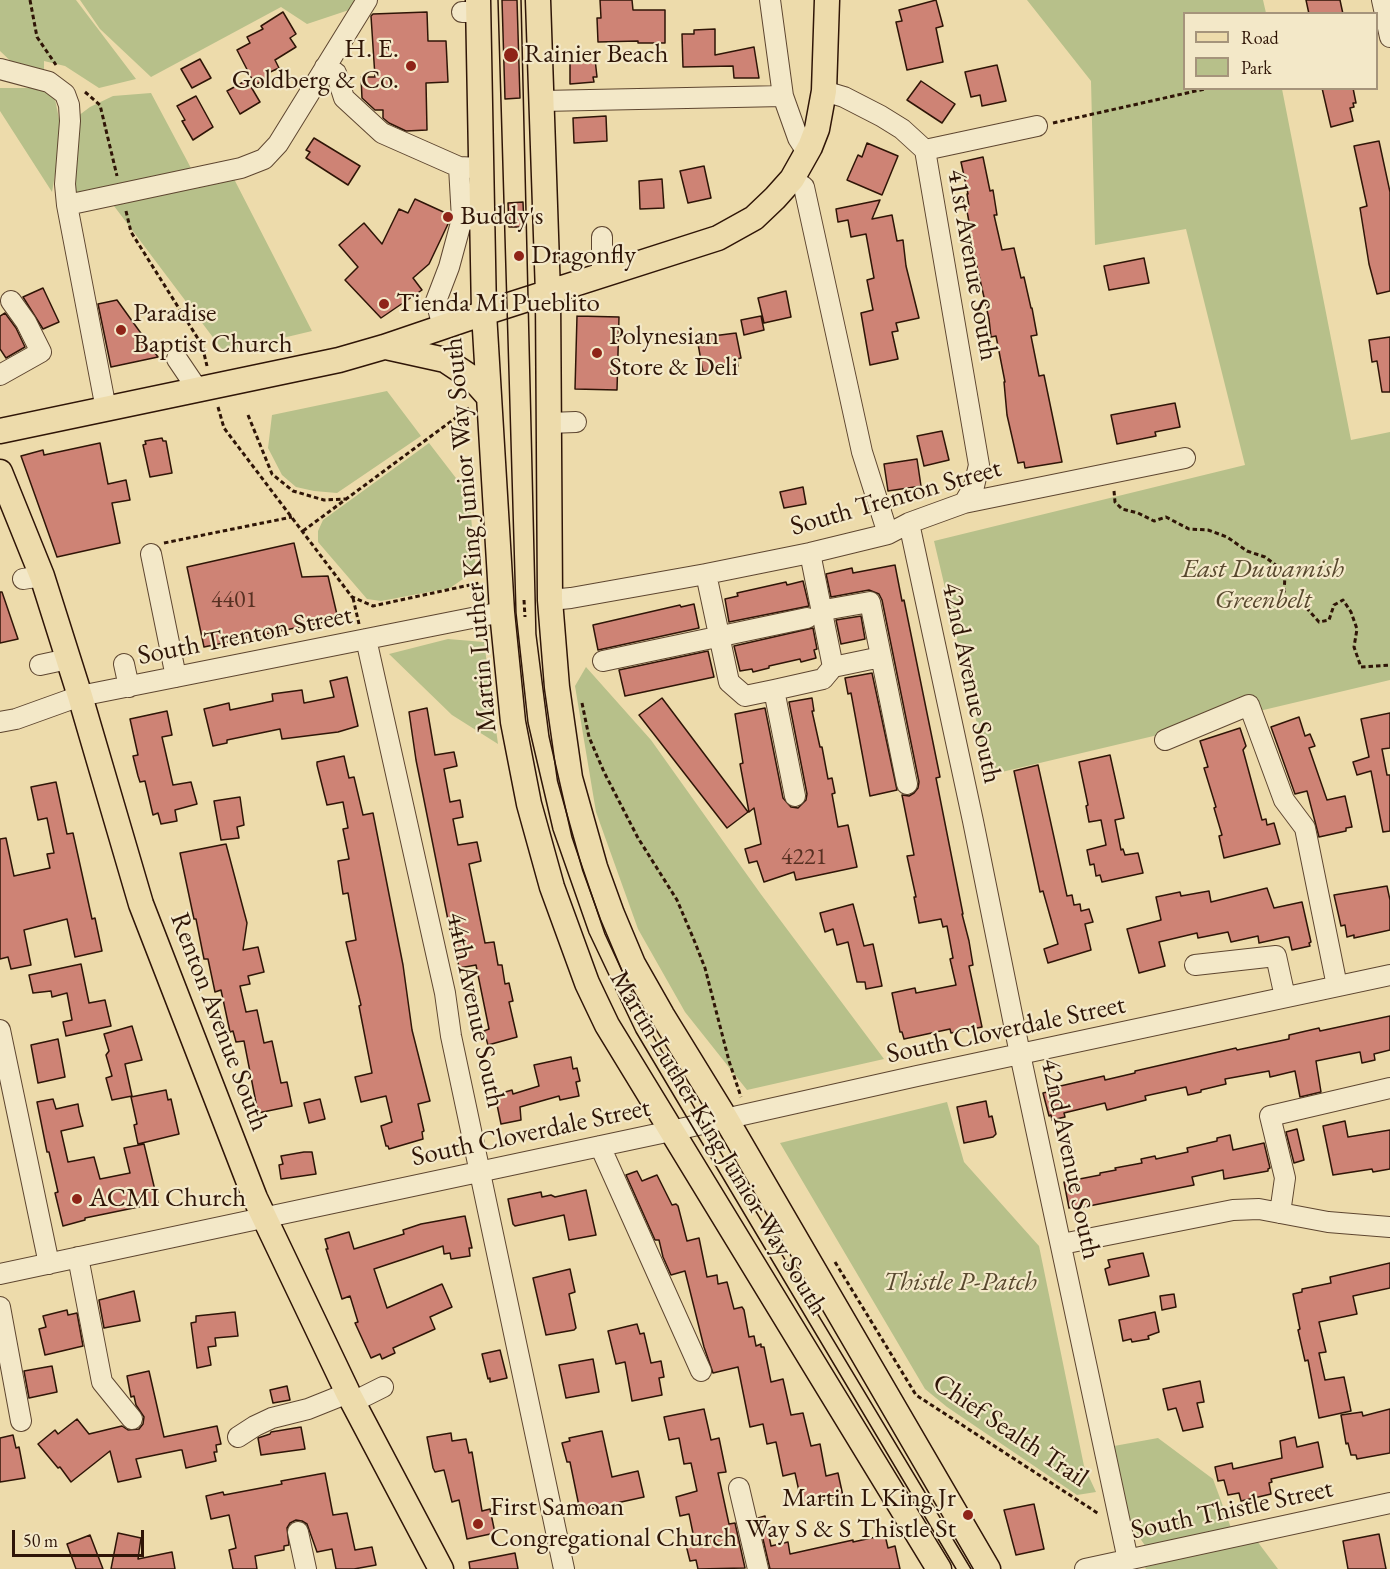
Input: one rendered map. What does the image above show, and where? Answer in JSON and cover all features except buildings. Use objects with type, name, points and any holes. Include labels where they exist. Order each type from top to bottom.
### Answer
[{"type":"main road","name":"Martin Luther King Junior Way South","points":[[538,0],[548,294],[550,600],[557,687],[570,778],[595,867],[633,964],[988,1569]]},
{"type":"main road","points":[[0,431],[339,360],[718,238],[754,218],[775,198],[800,166],[817,129],[824,90],[827,0]]},
{"type":"main road","name":"Martin Luther King Junior Way South","points":[[473,8],[470,168],[472,220],[484,313],[478,402],[495,479],[502,612],[513,722],[529,804],[552,887],[587,983],[607,1025],[939,1569]]},
{"type":"main road","points":[[384,347],[446,360],[472,378],[478,402]]},
{"type":"main road","name":"Renton Avenue South","points":[[0,472],[32,578],[68,659],[141,904],[263,1218],[351,1397],[441,1569]]},
{"type":"street","points":[[67,205],[242,168],[264,159],[278,144],[367,0]]},
{"type":"street","points":[[770,0],[783,96],[798,138],[804,187],[862,452],[888,534]]},
{"type":"street","points":[[1382,0],[1390,37]]},
{"type":"street","points":[[326,67],[336,73],[344,98],[382,133],[470,168]]},
{"type":"street","points":[[0,69],[49,82],[65,94],[69,105],[70,121],[65,184],[67,205],[88,276],[106,409]]},
{"type":"street","name":"41st Avenue South","points":[[824,90],[844,97],[902,129],[925,150],[980,465],[974,486],[964,503]]},
{"type":"street","points":[[542,101],[783,96]]},
{"type":"street","points":[[925,150],[1037,126]]},
{"type":"street","points":[[443,327],[435,301],[472,220]]},
{"type":"street","points":[[602,237],[602,276]]},
{"type":"street","points":[[0,375],[41,352],[26,322],[11,300]]},
{"type":"street","points":[[177,359],[198,390]]},
{"type":"street","points":[[549,423],[576,422]]},
{"type":"street","name":"South Trenton Street","points":[[550,600],[706,574],[810,553],[888,534],[909,523],[964,503],[1185,458]]},
{"type":"street","name":"42nd Avenue South","points":[[909,523],[1128,1560]]},
{"type":"street","points":[[810,553],[833,667]]},
{"type":"street","points":[[151,554],[176,677]]},
{"type":"street","points":[[706,574],[729,682],[745,696],[823,679],[833,667],[881,657]]},
{"type":"street","points":[[830,609],[870,602],[907,784]]},
{"type":"street","name":"South Trenton Street","points":[[0,722],[16,719],[80,696],[502,612]]},
{"type":"street","points":[[603,661],[807,618]]},
{"type":"street","name":"44th Avenue South","points":[[366,639],[445,993],[451,1036],[564,1569]]},
{"type":"street","points":[[40,665],[68,659]]},
{"type":"street","points":[[124,664],[129,687]]},
{"type":"street","points":[[774,690],[795,796]]},
{"type":"street","points":[[1165,740],[1249,705],[1284,800],[1305,828],[1337,986]]},
{"type":"street","points":[[1195,965],[1276,956],[1285,997]]},
{"type":"street","name":"South Cloverdale Street","points":[[0,1274],[1390,975]]},
{"type":"street","points":[[0,1030],[49,1264]]},
{"type":"street","points":[[1280,1213],[1285,1178],[1269,1116],[1390,1088]]},
{"type":"street","points":[[600,1146],[701,1371]]},
{"type":"street","points":[[1062,1244],[1214,1213],[1259,1209],[1328,1222],[1390,1227]]},
{"type":"street","points":[[78,1257],[102,1382],[132,1419]]},
{"type":"street","points":[[0,1307],[21,1421]]},
{"type":"street","points":[[237,1437],[272,1418],[383,1388]]},
{"type":"street","points":[[739,1488],[758,1569]]},
{"type":"street","name":"South Thistle Street","points":[[1085,1569],[1390,1503]]},
{"type":"street","points":[[298,1532],[306,1569]]},
{"type":"path","points":[[1037,126],[1200,90]]},
{"type":"path","points":[[121,193],[131,232],[202,345],[206,361]]},
{"type":"path","points":[[303,531],[478,402]]},
{"type":"path","points":[[248,415],[272,474],[293,491],[324,500],[346,499]]},
{"type":"path","points":[[1115,471],[1115,501],[1122,509],[1138,513],[1154,521],[1166,517],[1189,529],[1208,530],[1227,537],[1247,550],[1265,557],[1285,572],[1284,599],[1294,607],[1304,605],[1319,622],[1329,620],[1334,605],[1343,600],[1352,612],[1357,629],[1354,647],[1361,667],[1390,665]]},
{"type":"path","points":[[151,554],[149,546],[292,517]]},
{"type":"path","points":[[352,597],[357,618]]},
{"type":"path","name":"Chief Sealth Trail","points":[[830,1254],[916,1395],[1099,1514],[1118,1515]]},
{"type":"green space","points":[[0,0],[76,0],[136,79],[99,88],[65,66],[44,61],[44,72],[20,70],[0,51]]},
{"type":"green space","points":[[80,0],[355,0],[349,10],[307,24],[281,7],[151,77],[100,29]]},
{"type":"green space","name":"East Duwamish Greenbelt","points":[[1027,0],[1263,0],[1266,12],[1183,12],[1183,90],[1282,90],[1351,440],[1390,432],[1390,680],[989,775],[934,541],[1245,465],[1186,229],[1095,245],[1091,81]]},
{"type":"green space","points":[[0,88],[39,88],[54,94],[62,134],[52,192],[0,111]]},
{"type":"green space","points":[[151,93],[192,170],[76,194],[72,181],[78,116],[90,107],[113,96]]},
{"type":"green space","points":[[233,177],[312,331],[224,352],[111,202]]},
{"type":"green space","points":[[387,391],[421,436],[337,493],[296,487],[282,475],[268,448],[272,415]]},
{"type":"green space","points":[[429,443],[469,495],[476,570],[450,588],[381,601],[367,599],[318,542],[318,531],[323,520]]},
{"type":"green space","points":[[448,639],[484,642],[498,744],[452,715],[389,654]]},
{"type":"green space","points":[[586,667],[651,740],[760,893],[884,1059],[747,1090],[685,1012],[638,929],[596,812],[575,686]]},
{"type":"green space","name":"Thistle P-Patch","points":[[947,1102],[964,1162],[1039,1246],[1084,1466],[1096,1492],[1077,1495],[947,1407],[925,1389],[780,1143]]},
{"type":"green space","points":[[1158,1438],[1213,1479],[1231,1528],[1146,1547],[1131,1525],[1114,1446]]},
{"type":"green space","points":[[1257,1541],[1278,1569],[1146,1569],[1145,1567]]},
{"type":"tram line","points":[[498,0],[516,613],[528,723],[553,830],[589,933],[636,1032],[956,1569]]},
{"type":"tram line","points":[[521,0],[536,634],[549,736],[572,837],[605,934],[648,1027],[719,1150],[971,1569]]},
{"type":"place","name":"Rainier Beach","points":[[511,55]]},
{"type":"place","name":"H. E. Goldberg & Co.","points":[[411,66]]},
{"type":"place","name":"Buddy's","points":[[448,217]]},
{"type":"place","name":"Dragonfly","points":[[519,256]]},
{"type":"place","name":"Tienda Mi Pueblito","points":[[384,304]]},
{"type":"place","name":"Paradise Baptist Church","points":[[121,330]]},
{"type":"place","name":"Polynesian Store & Deli","points":[[597,353]]},
{"type":"place","name":"ACMI Church","points":[[77,1199]]},
{"type":"place","name":"Martin L King Jr Way S & S Thistle St","points":[[968,1515]]},
{"type":"place","name":"First Samoan Congregational Church","points":[[478,1524]]}]
